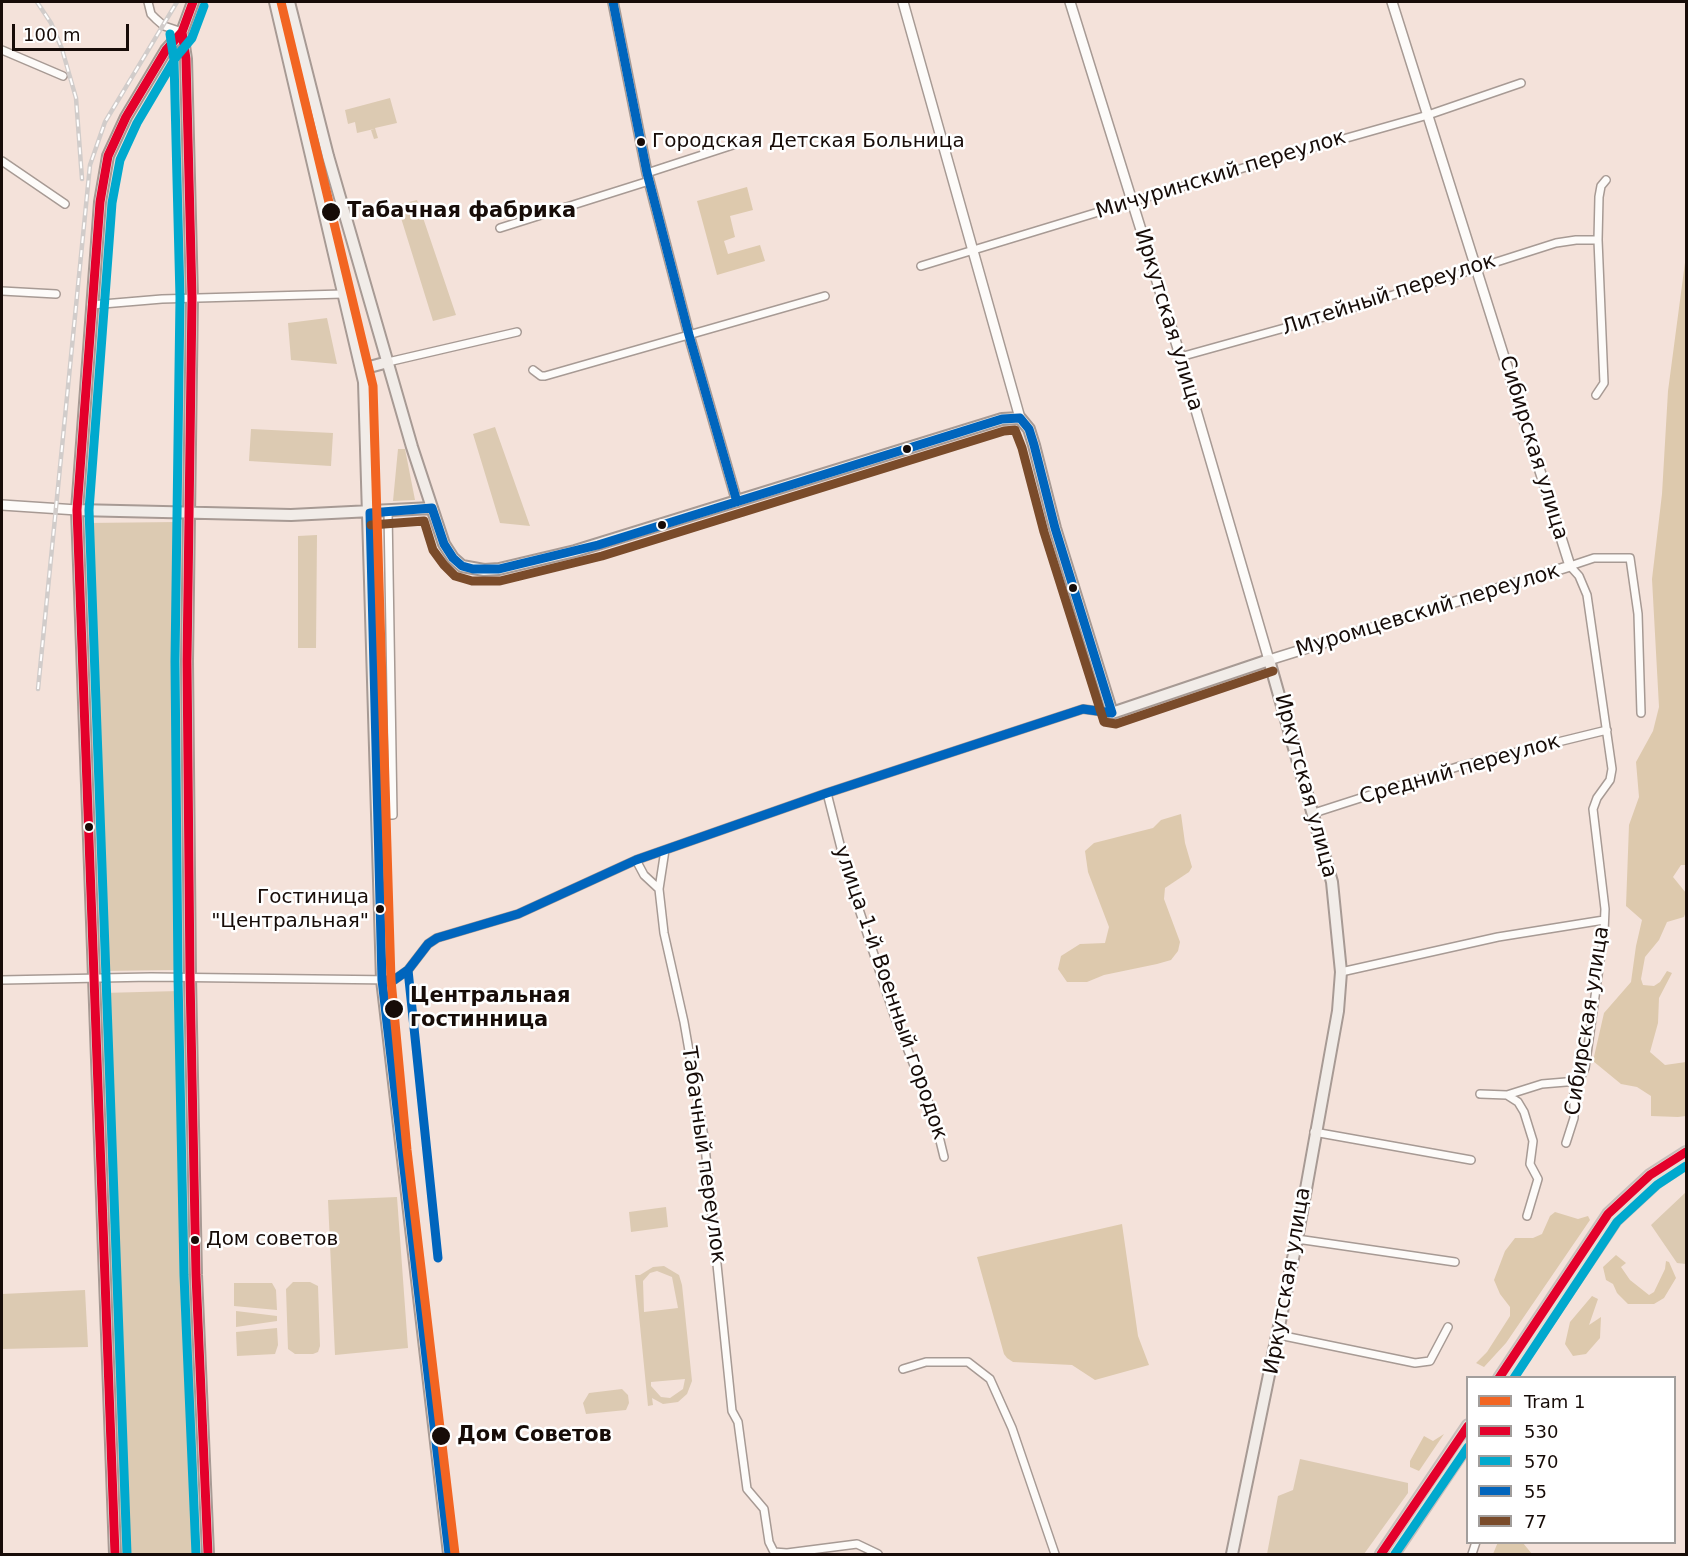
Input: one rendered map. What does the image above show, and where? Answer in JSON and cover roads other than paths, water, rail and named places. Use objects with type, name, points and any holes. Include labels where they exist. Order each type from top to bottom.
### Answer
[{"type":"main road","points":[[115,1554],[96,978],[77,510],[91,304],[100,202],[108,156],[126,117],[166,50],[182,32],[193,2]]},
{"type":"main road","points":[[275,2],[362,369],[366,397],[382,980],[449,1554]]},
{"type":"main road","points":[[289,2],[328,156],[432,508],[444,544],[453,558],[462,566],[473,569],[499,569],[575,551],[1002,419],[1020,418],[1029,429],[1034,445],[1065,563],[1112,713]]},
{"type":"main road","points":[[280,23],[293,19]]},
{"type":"main road","points":[[182,32],[186,58],[192,298],[187,672],[189,977],[196,1280],[208,1554]]},
{"type":"main road","points":[[362,369],[388,362]]},
{"type":"main road","points":[[77,510],[291,515],[370,513],[432,508]]},
{"type":"main road","name":"Муромцевский переулок","points":[[1112,713],[1269,660]]},
{"type":"main road","name":"Иркутская улица","points":[[1232,1554],[1297,1239],[1314,1132],[1338,1011],[1341,972],[1335,897],[1314,813],[1269,660]]},
{"type":"main road","points":[[1500,1376],[1608,1214],[1650,1175],[1686,1152]]},
{"type":"main road","points":[[1511,1376],[1616,1221],[1656,1183],[1686,1163]]},
{"type":"main road","points":[[1381,1554],[1466,1426]]},
{"type":"main road","points":[[1394,1554],[1466,1445]]},
{"type":"street","points":[[148,2],[151,14],[156,19],[164,26],[182,32]]},
{"type":"street","points":[[613,2],[648,177],[689,335],[737,502]]},
{"type":"street","points":[[903,2],[975,250],[1020,418]]},
{"type":"street","name":"Иркутская улица","points":[[1071,2],[1180,357],[1269,660]]},
{"type":"street","name":"Сибирская улица","points":[[1392,2],[1478,267],[1570,566],[1582,580],[1587,595],[1612,775],[1593,809],[1604,920],[1585,1068],[1573,1098],[1574,1118],[1566,1143]]},
{"type":"street","points":[[2,51],[63,76]]},
{"type":"street","name":"Мичуринский переулок","points":[[921,266],[1428,115],[1521,83]]},
{"type":"street","points":[[500,228],[742,142]]},
{"type":"street","points":[[2,161],[64,204]]},
{"type":"street","points":[[1596,395],[1604,383],[1598,240],[1599,197],[1601,186],[1606,180]]},
{"type":"street","name":"Литейный переулок","points":[[1180,357],[1324,317],[1556,243],[1598,240]]},
{"type":"street","points":[[2,291],[56,294]]},
{"type":"street","points":[[91,304],[192,298],[343,294]]},
{"type":"street","points":[[533,370],[545,376],[825,296]]},
{"type":"street","points":[[388,362],[518,332]]},
{"type":"street","points":[[2,505],[77,510]]},
{"type":"street","points":[[378,815],[393,815],[388,511]]},
{"type":"street","points":[[1570,566],[1594,558],[1630,558],[1639,625],[1641,713]]},
{"type":"street","name":"Муромцевский переулок","points":[[1269,660],[1570,566]]},
{"type":"street","name":"Муромцевский переулок","points":[[382,980],[394,980],[408,970],[415,958],[437,938],[518,914],[636,860],[827,793],[1083,709],[1112,713]]},
{"type":"street","name":"Средний переулок","points":[[1314,813],[1471,764],[1607,730]]},
{"type":"street","name":"улица 1-й Военный городок","points":[[827,793],[848,876],[894,1015],[934,1116],[944,1157]]},
{"type":"street","name":"Табачный переулок","points":[[665,850],[659,889],[664,933],[684,1022],[704,1137],[732,1411],[738,1422],[747,1489],[764,1509],[769,1542],[774,1552],[787,1553],[857,1544],[878,1554]]},
{"type":"street","points":[[636,860],[644,875],[659,889]]},
{"type":"street","points":[[1341,972],[1498,937],[1604,920]]},
{"type":"street","points":[[2,980],[189,977],[382,980]]},
{"type":"street","points":[[1480,1094],[1507,1095],[1542,1083],[1578,1081]]},
{"type":"street","points":[[1507,1095],[1522,1107],[1533,1141],[1530,1164],[1539,1179],[1527,1216]]},
{"type":"street","points":[[1314,1132],[1472,1160]]},
{"type":"street","points":[[1297,1239],[1455,1262]]},
{"type":"street","points":[[1279,1335],[1415,1363],[1430,1361],[1448,1328]]},
{"type":"street","points":[[903,1369],[926,1362],[968,1362],[990,1379],[1012,1428],[1055,1554]]},
{"type":"railway","points":[[37,2],[51,23],[62,49],[76,98],[82,179]]},
{"type":"railway","points":[[38,689],[90,165],[105,122],[177,2]]},
{"type":"tram line","name":"1","points":[[281,2],[373,386],[391,980],[407,1150],[455,1554]]},
{"type":"place","name":"Городская Детская Больница","points":[[641,142]]},
{"type":"place","name":"Табачная фабрика","points":[[331,212]]},
{"type":"place","name":"Гостиница \"Центральная\"","points":[[380,909]]},
{"type":"place","name":"Центральная гостинница","points":[[394,1009]]},
{"type":"place","name":"Дом советов","points":[[195,1240]]},
{"type":"place","name":"Дом Советов","points":[[441,1436]]}]
